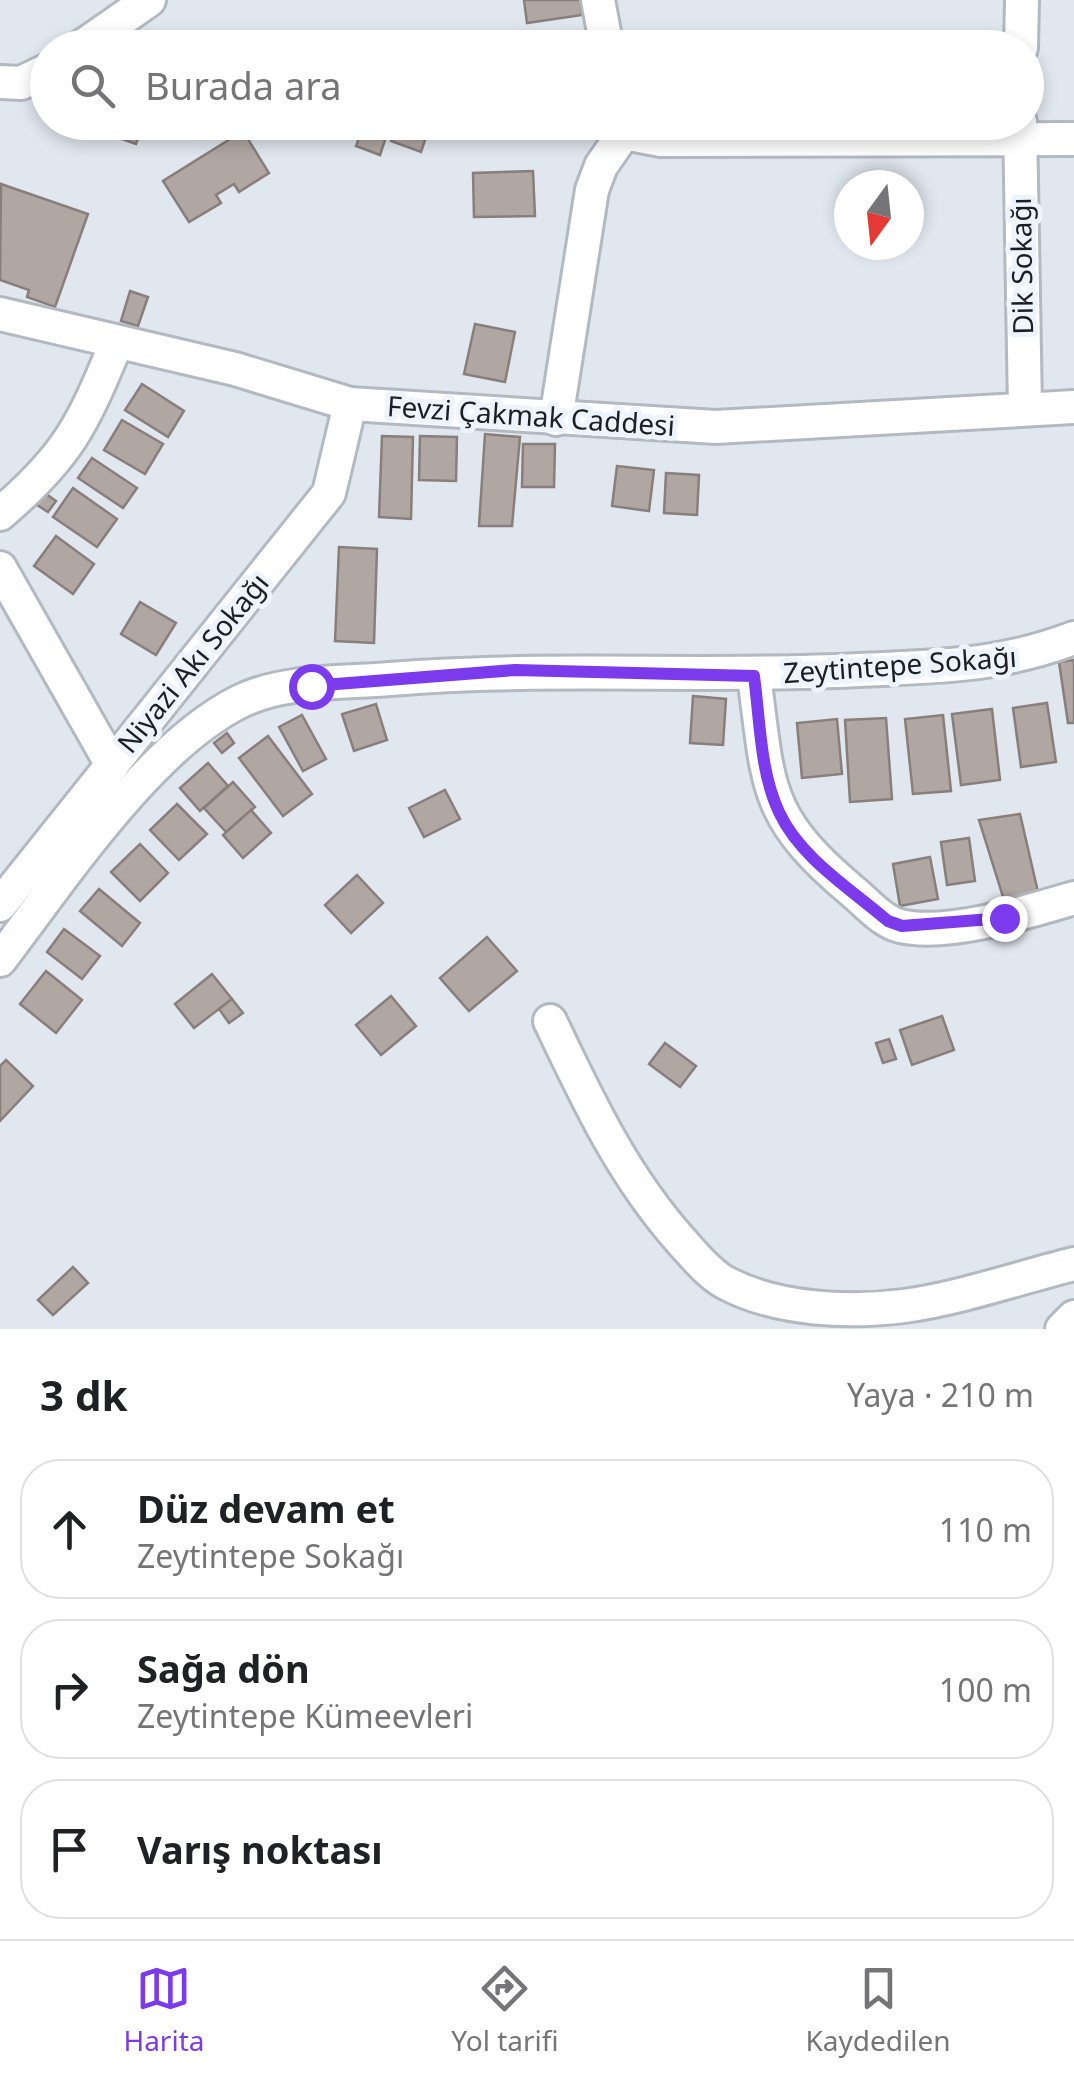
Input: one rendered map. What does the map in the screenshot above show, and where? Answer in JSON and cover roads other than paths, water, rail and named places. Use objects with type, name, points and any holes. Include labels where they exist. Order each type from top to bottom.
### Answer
[{"type":"street","points":[[106,30],[149,0]]},
{"type":"street","points":[[598,0],[604,30]]},
{"type":"street","points":[[1021,30],[1022,0]]},
{"type":"street","points":[[0,82],[30,78]]},
{"type":"street","points":[[1044,134],[1074,139]]},
{"type":"street","points":[[556,419],[592,190],[616,140]]},
{"type":"street","name":"Dik Sokağı","points":[[1020,140],[1026,409]]},
{"type":"street","name":"Fevzi Çakmak Caddesi","points":[[0,314],[235,370],[350,404],[716,427],[1074,407]]},
{"type":"street","points":[[0,514],[48,473],[69,445],[116,344]]},
{"type":"street","name":"Niyazi Akı Sokağı","points":[[0,905],[329,493],[350,404]]},
{"type":"street","points":[[0,568],[112,765]]},
{"type":"street","name":"Zeytintepe Sokağı","points":[[0,960],[137,786],[174,748],[242,700],[311,686],[515,670],[754,676],[998,662],[1074,638]]},
{"type":"street","points":[[754,676],[769,785],[780,815],[811,856],[888,921],[932,927],[1004,918],[1074,898]]},
{"type":"street","points":[[550,1021],[618,1159],[648,1204],[722,1282],[754,1295],[800,1303],[873,1308],[908,1305],[1074,1264]]},
{"type":"street","points":[[1062,1329],[1074,1317]]}]
